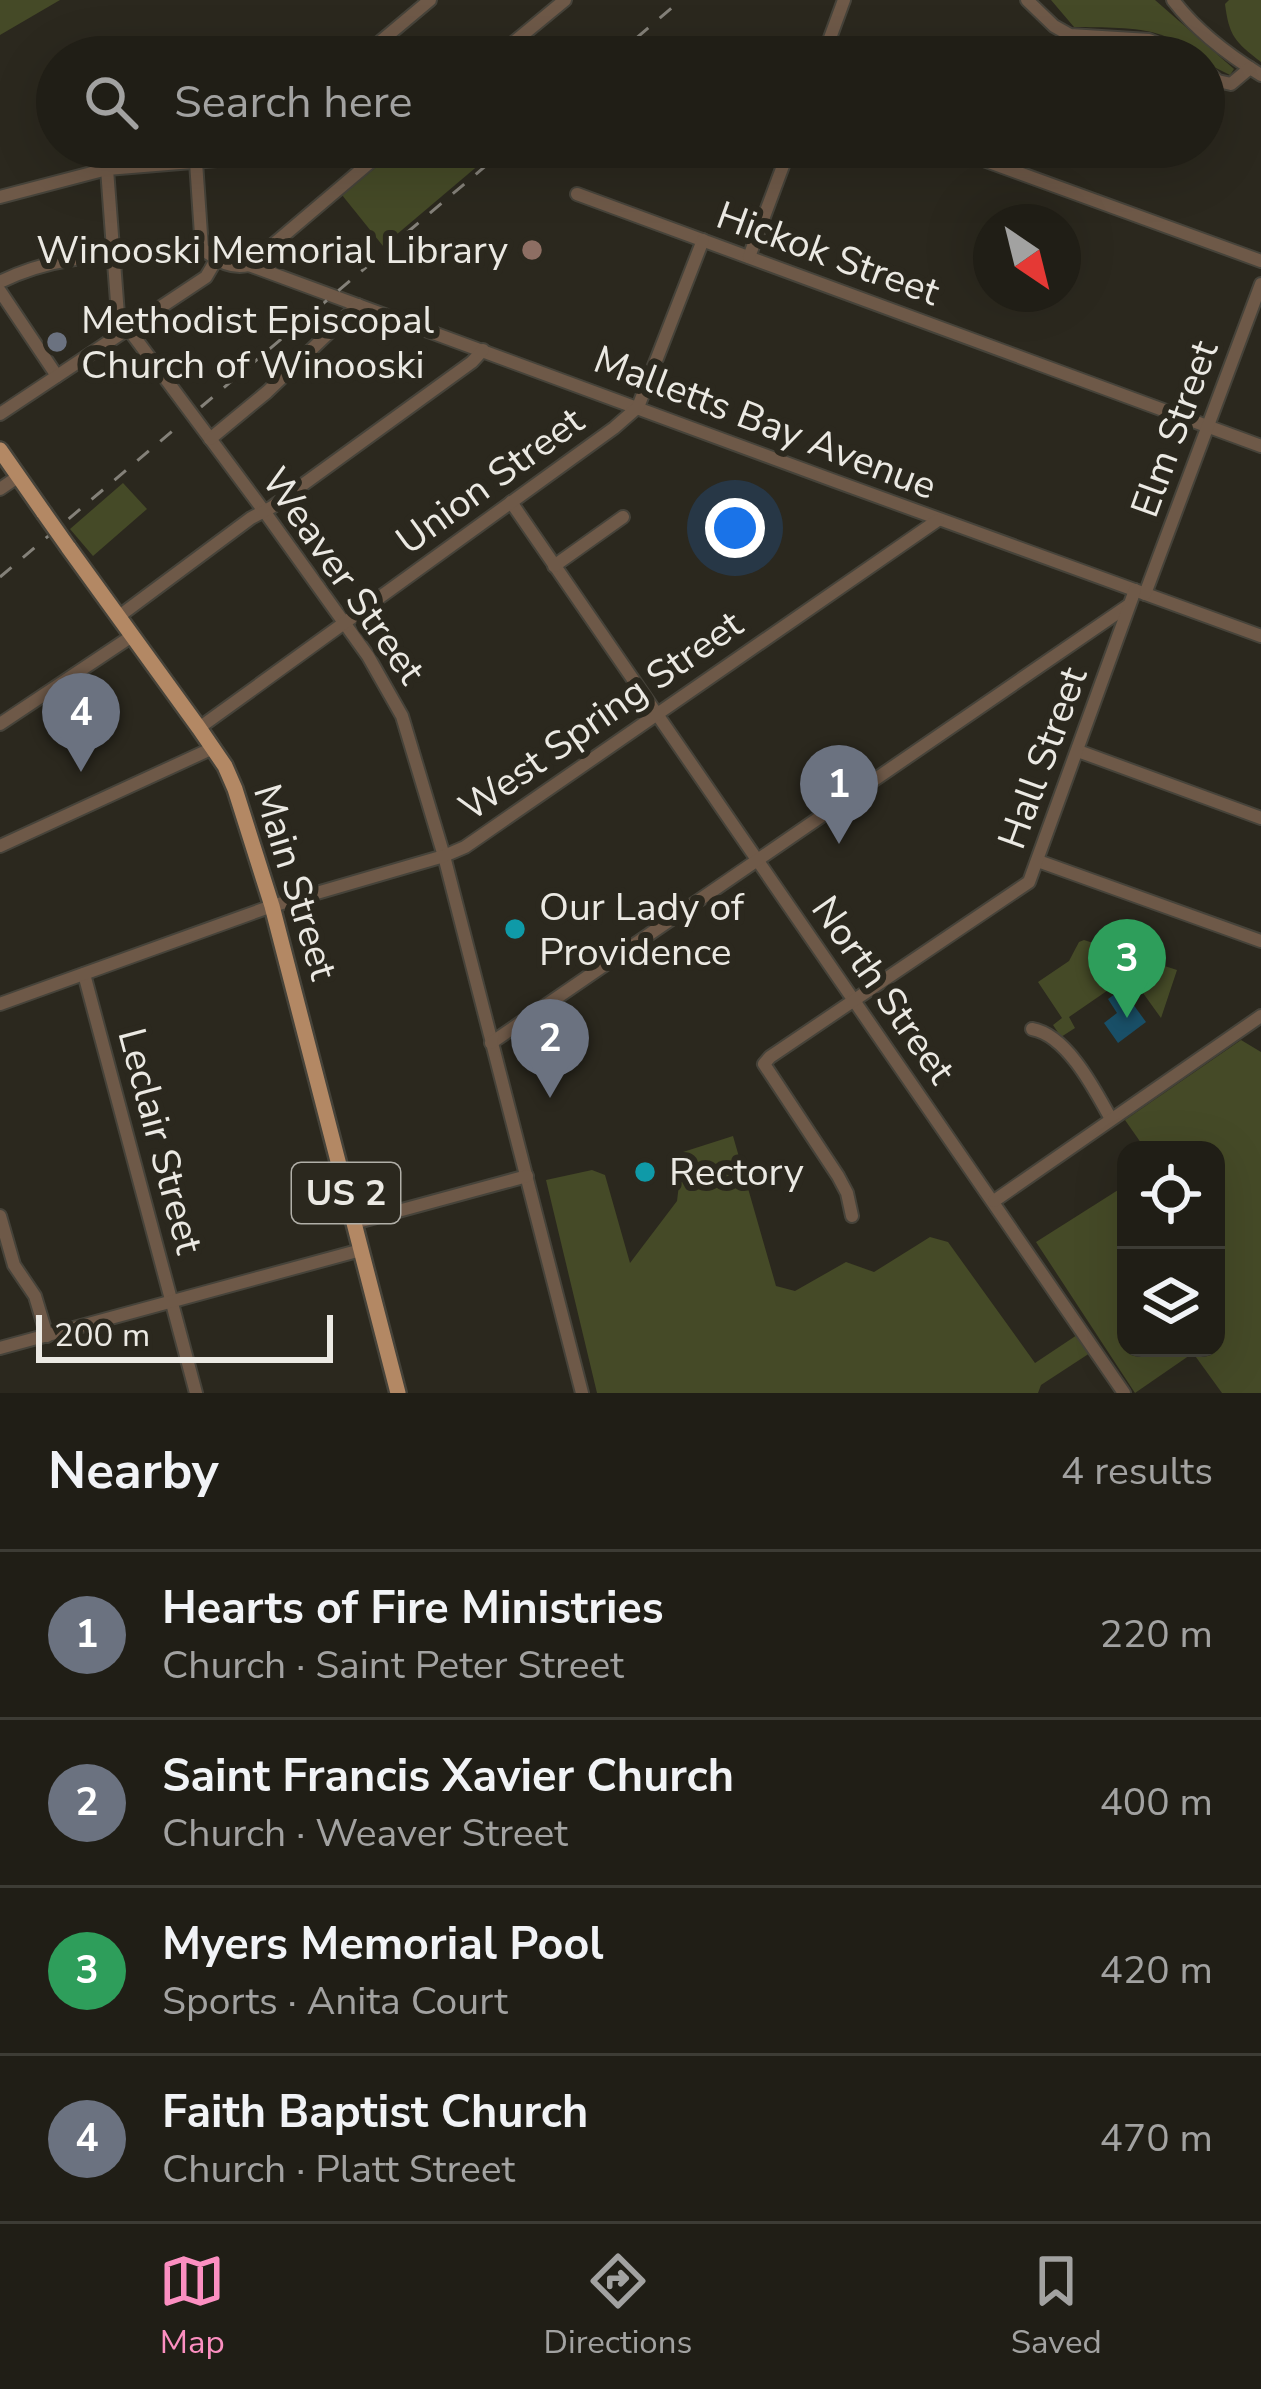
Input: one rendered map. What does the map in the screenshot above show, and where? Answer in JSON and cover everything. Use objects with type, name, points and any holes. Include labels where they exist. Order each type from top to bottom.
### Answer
[{"type":"main road","name":"Main Street","points":[[0,450],[200,728],[235,789],[272,906],[398,1393]]},
{"type":"street","points":[[387,36],[430,0]]},
{"type":"street","points":[[522,36],[566,0]]},
{"type":"street","points":[[831,36],[844,0]]},
{"type":"street","points":[[1027,0],[1054,26],[1070,34],[1096,36]]},
{"type":"street","points":[[1172,0],[1211,36]]},
{"type":"street","points":[[1225,47],[1255,72],[1225,83]]},
{"type":"street","points":[[0,197],[120,168]]},
{"type":"street","points":[[0,414],[206,277],[212,254],[197,168]]},
{"type":"street","points":[[249,265],[363,168]]},
{"type":"street","points":[[749,257],[782,168]]},
{"type":"street","points":[[1006,168],[1261,261]]},
{"type":"street","name":"Weaver Street","points":[[107,169],[118,315],[345,623],[402,716],[444,856],[582,1393]]},
{"type":"street","name":"Hickok Street","points":[[577,194],[1261,446]]},
{"type":"street","points":[[638,407],[703,240]]},
{"type":"street","name":"Malletts Bay Avenue","points":[[0,282],[60,260],[212,254],[638,407],[1137,596],[1261,635]]},
{"type":"street","name":"Elm Street","points":[[1137,596],[1261,284]]},
{"type":"street","points":[[0,292],[57,376]]},
{"type":"street","points":[[211,439],[358,305]]},
{"type":"street","points":[[118,617],[483,350]]},
{"type":"street","name":"Union Street","points":[[200,728],[638,407]]},
{"type":"street","points":[[0,489],[19,476]]},
{"type":"street","name":"North Street","points":[[511,502],[1124,1393]]},
{"type":"street","points":[[554,566],[622,517]]},
{"type":"street","name":"West Spring Street","points":[[0,1004],[272,906],[444,856],[481,836],[938,520]]},
{"type":"street","points":[[491,1042],[1137,596]]},
{"type":"street","name":"Hall Street","points":[[852,1216],[838,1176],[764,1064],[1026,886],[1137,596]]},
{"type":"street","points":[[0,724],[132,636]]},
{"type":"street","points":[[0,846],[213,748]]},
{"type":"street","points":[[1078,752],[1261,818]]},
{"type":"street","points":[[1038,861],[1261,941]]},
{"type":"street","name":"Leclair Street","points":[[84,974],[196,1393]]},
{"type":"street","points":[[994,1201],[1261,1016]]},
{"type":"street","points":[[1032,1029],[1044,1031],[1068,1054],[1111,1119]]},
{"type":"street","points":[[354,1223],[527,1176]]},
{"type":"street","points":[[0,1216],[14,1264],[35,1296],[47,1336]]},
{"type":"street","points":[[0,1348],[361,1250]]},
{"type":"green space","points":[[0,0],[60,0],[0,35]]},
{"type":"green space","points":[[1051,0],[1155,0],[1196,36],[1162,36],[1074,27]]},
{"type":"green space","points":[[1261,0],[1261,62],[1231,31],[1225,4]]},
{"type":"green space","points":[[375,168],[475,168],[383,246],[342,195]]},
{"type":"green space","points":[[123,483],[147,509],[93,556],[70,529]]},
{"type":"green space","points":[[1084,940],[1177,970],[1161,1018],[1130,975],[1069,1017],[1075,1028],[1061,1037],[1053,1025],[1062,1018],[1038,982],[1069,961]]},
{"type":"green space","points":[[1241,1040],[1261,1052],[1261,1393],[1222,1393],[1196,1357],[1225,1357],[1225,1141],[1140,1141],[1125,1120]]},
{"type":"green space","points":[[733,1136],[776,1286],[795,1291],[846,1262],[874,1272],[930,1237],[948,1242],[1035,1363],[1077,1335],[1090,1353],[1041,1385],[1038,1393],[597,1393],[546,1180],[592,1170],[605,1175],[630,1263],[677,1201],[683,1152]]},
{"type":"green space","points":[[1117,1191],[1117,1357],[1187,1357],[1135,1393],[1036,1242]]},
{"type":"water","points":[[1122,989],[1146,1022],[1118,1043],[1104,1023],[1117,1013],[1108,999]]},
{"type":"railway","points":[[639,36],[681,0]]},
{"type":"railway","points":[[201,407],[483,168]]},
{"type":"railway","points":[[0,577],[183,422]]},
{"type":"place","name":"Winooski Memorial Library","points":[[532,250]]},
{"type":"place","name":"Methodist Episcopal Church of Winooski","points":[[57,342]]},
{"type":"place","name":"Faith Baptist Church","points":[[81,772]]},
{"type":"place","name":"Hearts of Fire Ministries","points":[[839,844]]},
{"type":"place","name":"Our Lady of Providence","points":[[515,929]]},
{"type":"place","name":"Myers Memorial Pool","points":[[1127,1018]]},
{"type":"place","name":"Saint Francis Xavier Church","points":[[550,1098]]},
{"type":"place","name":"Rectory","points":[[645,1172]]}]
